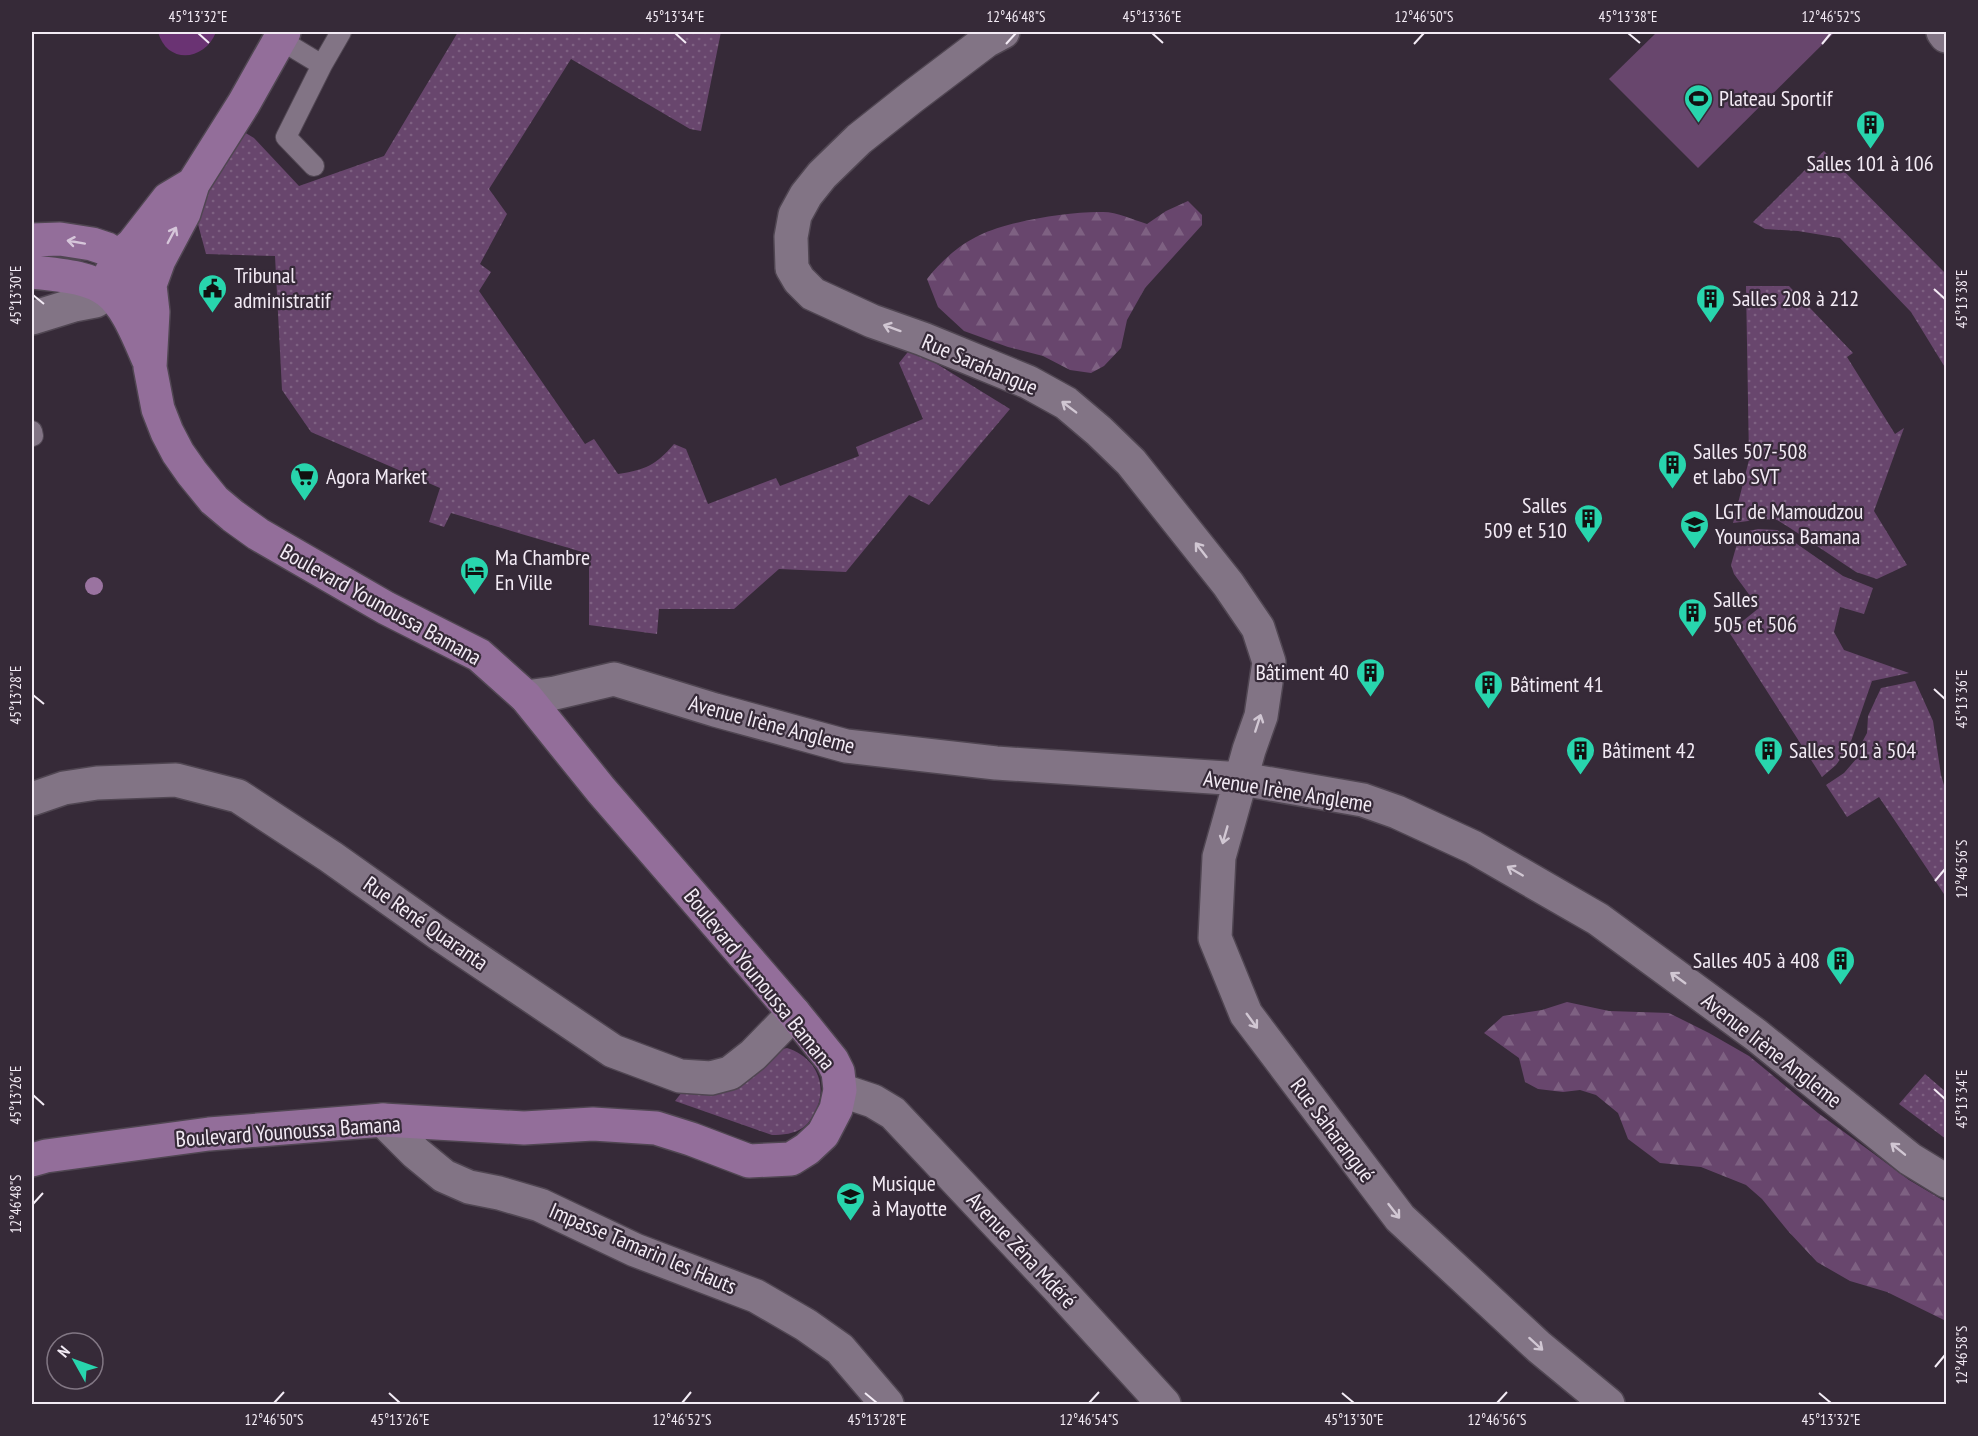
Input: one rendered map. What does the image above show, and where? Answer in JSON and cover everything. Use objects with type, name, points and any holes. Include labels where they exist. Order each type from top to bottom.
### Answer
[{"type":"main road","points":[[150,285],[159,260],[184,213],[193,184],[244,103],[281,35]]},
{"type":"main road","points":[[150,285],[133,290],[110,292],[110,280],[119,256],[134,244],[168,199],[193,184]]},
{"type":"main road","points":[[32,240],[60,239],[107,249],[135,266],[150,285]]},
{"type":"main road","name":"Boulevard Younoussa Bamana","points":[[32,272],[77,277],[101,286],[110,292],[124,309],[134,326],[150,367],[158,409],[167,432],[192,473],[226,511],[258,534],[386,608],[479,655],[526,697],[601,790],[832,1060],[838,1072],[840,1090],[836,1109],[823,1134],[807,1149],[791,1159],[749,1161],[656,1128],[592,1124],[524,1128],[383,1120],[209,1134],[46,1156],[32,1160]]},
{"type":"main road","name":"Boulevard Younoussa Bamana","points":[[150,285],[153,332],[150,367]]},
{"type":"street","name":"Rue Sarahangue","points":[[1003,32],[986,41],[903,104],[859,140],[822,175],[806,195],[795,215],[791,237],[792,268],[799,280],[813,294],[872,321],[923,339],[1028,382],[1066,403],[1131,462],[1228,584],[1258,628],[1269,662],[1261,716],[1242,779]]},
{"type":"street","points":[[1943,32],[1947,36]]},
{"type":"street","points":[[32,318],[95,301],[110,292]]},
{"type":"street","name":"Avenue Irène Angleme","points":[[526,697],[555,693],[614,679],[846,746],[996,763],[1242,779],[1363,800],[1397,812],[1473,848],[1598,919],[1756,1035],[1910,1159],[1947,1181]]},
{"type":"street","name":"Rue Saharangué","points":[[1242,779],[1219,857],[1215,938],[1246,1014],[1400,1218],[1539,1347],[1608,1404]]},
{"type":"street","name":"Rue René Quaranta","points":[[32,799],[64,788],[98,783],[176,780],[238,796],[331,857],[438,933],[613,1051],[680,1077],[711,1078],[730,1073],[753,1054],[794,1013]]},
{"type":"street","name":"Avenue Zéna Mdéré","points":[[840,1090],[873,1101],[893,1113],[1164,1404]]},
{"type":"street","name":"Impasse Tamarin les Hauts","points":[[383,1120],[416,1153],[444,1176],[469,1187],[499,1192],[540,1205],[635,1250],[756,1296],[806,1325],[840,1349],[887,1404]]},
{"type":"lane","points":[[314,166],[286,137],[341,32]]},
{"type":"lane","points":[[281,35],[322,65]]},
{"type":"green space","points":[[458,32],[721,32],[701,131],[690,129],[571,59],[489,189],[507,214],[480,264],[491,272],[479,291],[585,444],[594,439],[618,474],[636,471],[649,465],[674,444],[686,449],[708,504],[776,478],[780,486],[859,456],[856,447],[923,419],[899,363],[911,348],[1010,409],[929,505],[909,495],[846,572],[779,569],[734,609],[659,609],[657,634],[589,625],[589,554],[451,513],[444,527],[429,522],[440,488],[311,432],[282,390],[275,256],[206,254],[195,213],[244,132],[254,138],[299,186],[384,156]]},
{"type":"green space","name":"Plateau Sportif","points":[[1657,32],[1835,32],[1698,168],[1609,79]]},
{"type":"green space","points":[[1824,151],[1946,274],[1946,369],[1911,312],[1840,238],[1798,231],[1765,229],[1753,222]]},
{"type":"green space","points":[[1188,201],[1202,215],[1202,225],[1145,288],[1127,320],[1121,348],[1104,366],[1091,373],[1070,370],[1043,356],[1008,347],[964,331],[938,307],[927,279],[944,260],[965,243],[1007,225],[1057,215],[1090,212],[1114,213],[1147,224],[1166,211]]},
{"type":"green space","points":[[1746,286],[1789,286],[1853,353],[1847,357],[1895,434],[1904,428],[1874,511],[1907,565],[1877,579],[1856,572],[1777,520],[1763,519],[1733,523],[1749,460]]},
{"type":"green space","points":[[1758,529],[1777,530],[1843,576],[1873,588],[1864,614],[1840,607],[1834,632],[1844,650],[1909,673],[1872,681],[1849,747],[1836,765],[1822,777],[1729,632],[1759,608],[1734,574],[1731,565],[1740,533]]},
{"type":"green space","points":[[1915,681],[1933,721],[1941,775],[1946,792],[1946,897],[1879,797],[1847,817],[1826,785],[1844,773],[1857,758],[1867,733],[1868,716],[1881,688]]},
{"type":"green space","points":[[1567,1002],[1609,1011],[1669,1013],[1709,1033],[1749,1056],[1818,1113],[1909,1180],[1946,1202],[1946,1321],[1887,1292],[1850,1281],[1817,1262],[1762,1199],[1746,1185],[1701,1167],[1660,1163],[1628,1139],[1618,1113],[1596,1095],[1580,1090],[1563,1092],[1538,1089],[1525,1082],[1519,1058],[1484,1033],[1503,1016],[1542,1010]]},
{"type":"green space","points":[[787,1048],[811,1063],[821,1088],[813,1116],[797,1131],[772,1135],[675,1101],[682,1092]]},
{"type":"green space","points":[[1925,1074],[1946,1092],[1946,1139],[1899,1104]]},
{"type":"shaded area","points":[[158,32],[216,32],[204,49],[186,55],[169,50]]},
{"type":"place","name":"Plateau Sportif","points":[[1698,124]]},
{"type":"place","name":"Salles 101 à 106","points":[[1870,150]]},
{"type":"place","name":"Tribunal administratif","points":[[213,314]]},
{"type":"place","name":"Salles 208 à 212","points":[[1711,324]]},
{"type":"place","name":"Salles 507-508 et labo SVT","points":[[1672,490]]},
{"type":"place","name":"Agora Market","points":[[305,502]]},
{"type":"place","name":"Salles 509 et 510","points":[[1588,544]]},
{"type":"place","name":"LGT de Mamoudzou Younoussa Bamana","points":[[1694,550]]},
{"type":"place","name":"Ma Chambre En Ville","points":[[474,596]]},
{"type":"place","name":"Salles 505 et 506","points":[[1692,638]]},
{"type":"place","name":"Bâtiment 40","points":[[1370,698]]},
{"type":"place","name":"Bâtiment 41","points":[[1489,710]]},
{"type":"place","name":"Bâtiment 42","points":[[1581,776]]},
{"type":"place","name":"Salles 501 à 504","points":[[1768,776]]},
{"type":"place","name":"Salles 405 à 408","points":[[1841,986]]},
{"type":"place","name":"Musique à Mayotte","points":[[851,1222]]}]
